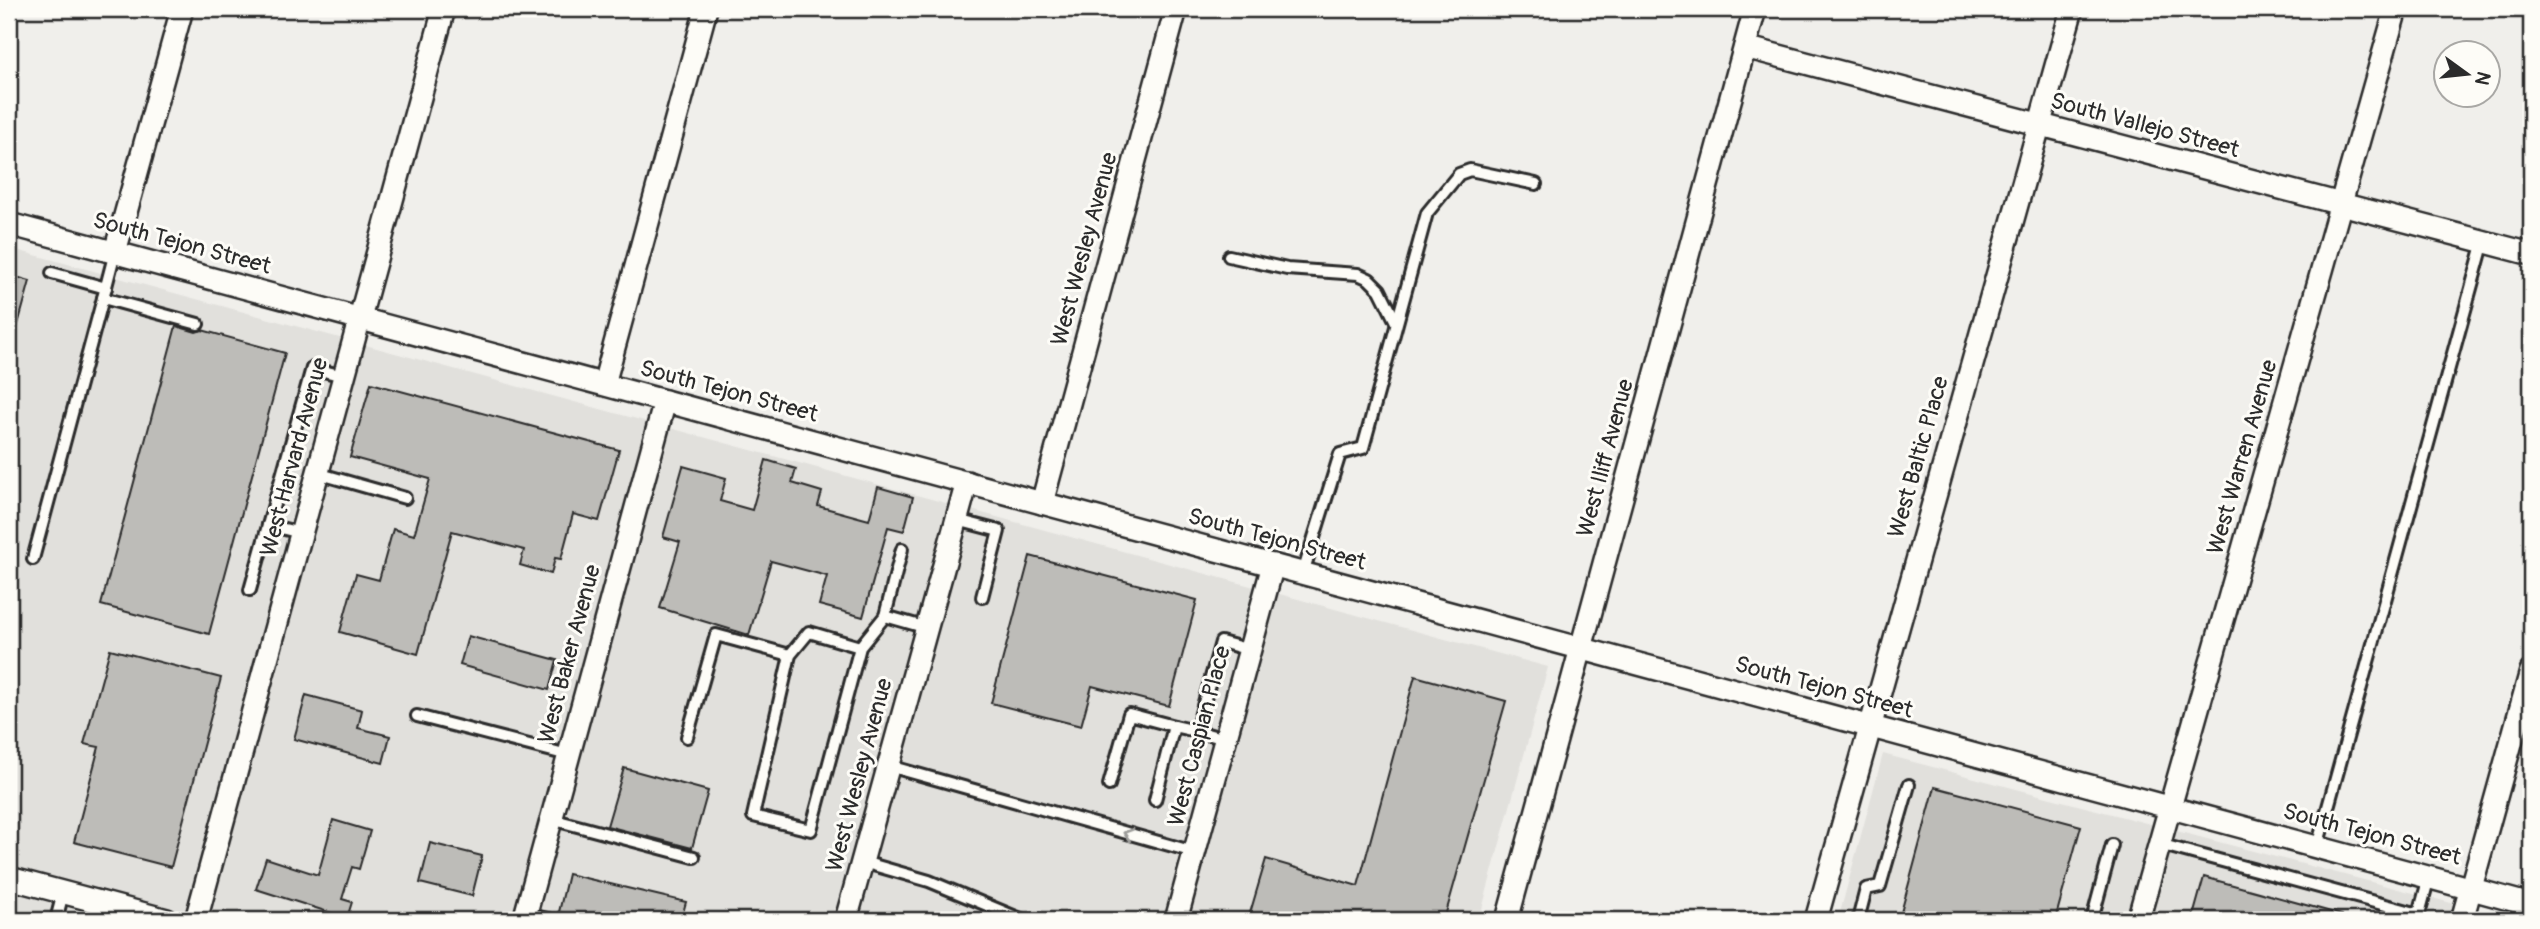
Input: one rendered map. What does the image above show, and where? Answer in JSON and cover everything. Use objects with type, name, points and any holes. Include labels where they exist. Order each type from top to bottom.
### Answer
[{"type":"street","points":[[115,252],[182,9]]},
{"type":"street","name":"West Harvard Avenue","points":[[196,920],[444,9]]},
{"type":"street","points":[[604,384],[706,9]]},
{"type":"street","name":"West Wesley Avenue","points":[[1042,503],[1176,9]]},
{"type":"street","name":"West Iliff Avenue","points":[[1507,920],[1755,9]]},
{"type":"street","name":"West Baltic Place","points":[[1816,920],[2071,9]]},
{"type":"street","name":"West Warren Avenue","points":[[2138,920],[2396,9]]},
{"type":"street","name":"South Vallejo Street","points":[[1745,47],[2531,254]]},
{"type":"street","name":"South Tejon Street","points":[[9,224],[2531,905]]},
{"type":"street","name":"West Baker Avenue","points":[[525,917],[664,401]]},
{"type":"street","name":"West Wesley Avenue","points":[[846,920],[967,482]]},
{"type":"street","name":"West Caspian Place","points":[[1176,920],[1273,565]]},
{"type":"street","points":[[2462,920],[2531,671]]},
{"type":"street","points":[[9,878],[167,920]]},
{"type":"lane","points":[[1303,573],[1340,454],[1363,448],[1427,213],[1459,174],[1470,170],[1536,184]]},
{"type":"lane","points":[[2316,847],[2484,242]]},
{"type":"lane","points":[[33,559],[115,252]]},
{"type":"lane","points":[[1229,256],[1287,269],[1358,274],[1380,289],[1396,322]]},
{"type":"lane","points":[[52,273],[198,324]]},
{"type":"lane","points":[[250,590],[312,368],[343,376]]},
{"type":"lane","points":[[317,473],[405,498]]},
{"type":"lane","points":[[957,520],[999,531],[982,597]]},
{"type":"lane","points":[[268,525],[301,533]]},
{"type":"lane","points":[[860,647],[809,632],[790,655],[753,816],[811,830],[860,647],[885,616],[902,549]]},
{"type":"lane","points":[[885,616],[928,628]]},
{"type":"lane","points":[[687,737],[716,635],[790,655]]},
{"type":"lane","points":[[1196,731],[1221,642],[1250,650]]},
{"type":"lane","points":[[1109,785],[1129,714],[1225,739]]},
{"type":"lane","points":[[417,716],[568,755]]},
{"type":"lane","points":[[1154,800],[1174,726]]},
{"type":"lane","points":[[889,766],[1194,852]]},
{"type":"lane","points":[[1858,920],[1867,889],[1880,886],[1909,785]]},
{"type":"lane","points":[[551,819],[694,858]]},
{"type":"lane","points":[[2160,844],[2419,914],[2429,877]]},
{"type":"lane","points":[[2092,920],[2112,845]]},
{"type":"lane","points":[[863,862],[929,881],[1023,920]]},
{"type":"lane","points":[[56,920],[64,893]]},
{"type":"lane","points":[[525,917],[552,920]]},
{"type":"shaded area","points":[[9,248],[1548,667],[1479,920],[9,920]]},
{"type":"shaded area","points":[[1883,754],[2516,920],[1838,920]]},
{"type":"building","points":[[9,275],[30,281],[14,339],[9,339]]},
{"type":"building","points":[[176,326],[196,332],[202,330],[285,353],[209,634],[101,605]]},
{"type":"building","points":[[371,383],[619,450],[599,521],[573,514],[561,559],[555,558],[551,574],[520,565],[524,550],[452,531],[418,654],[340,632],[356,574],[379,580],[393,529],[414,535],[430,479],[350,457]]},
{"type":"building","points":[[766,460],[796,469],[792,483],[822,492],[818,506],[869,520],[878,487],[913,497],[904,531],[888,527],[863,617],[819,605],[827,576],[771,561],[749,635],[660,608],[680,542],[663,537],[683,466],[726,478],[720,501],[752,510]]},
{"type":"building","points":[[1030,556],[1197,600],[1169,706],[1092,686],[1081,726],[991,703]]},
{"type":"building","points":[[468,636],[557,660],[549,690],[460,665]]},
{"type":"building","points":[[110,649],[221,678],[171,867],[74,842],[99,747],[84,744]]},
{"type":"building","points":[[1415,676],[1506,701],[1444,920],[1248,920],[1266,859],[1358,886]]},
{"type":"building","points":[[306,695],[362,710],[358,728],[390,736],[383,763],[294,739]]},
{"type":"building","points":[[624,768],[708,791],[692,848],[607,826]]},
{"type":"building","points":[[1935,787],[2081,826],[2055,920],[1899,920]]},
{"type":"building","points":[[333,820],[370,831],[359,869],[352,867],[342,899],[352,902],[347,918],[256,889],[266,858],[318,875]]},
{"type":"building","points":[[430,843],[482,856],[472,896],[420,883]]},
{"type":"building","points":[[568,874],[686,902],[681,920],[593,920],[559,912]]},
{"type":"building","points":[[2204,877],[2342,915],[2341,920],[2192,920]]}]
